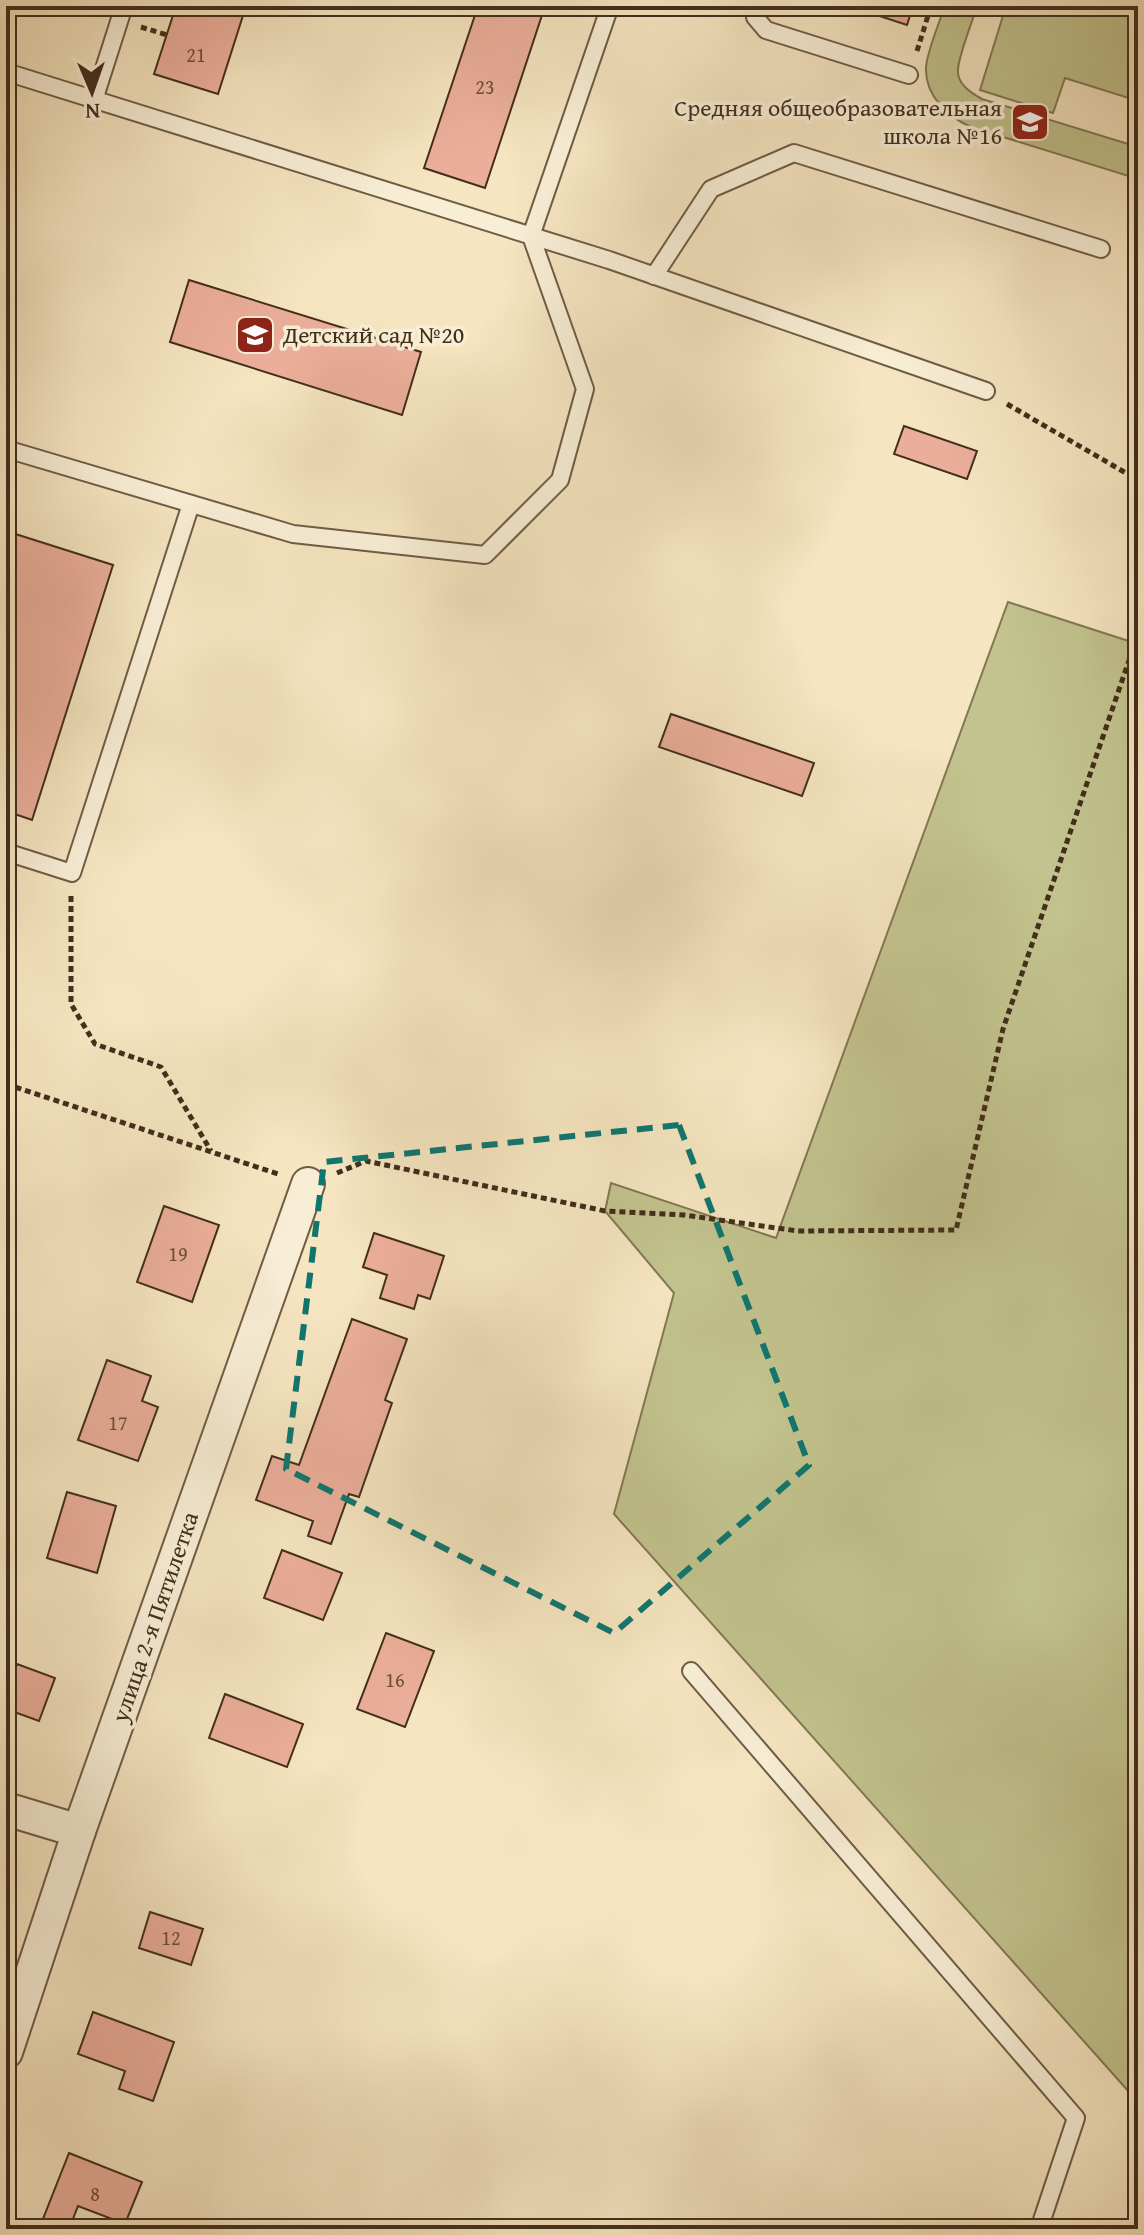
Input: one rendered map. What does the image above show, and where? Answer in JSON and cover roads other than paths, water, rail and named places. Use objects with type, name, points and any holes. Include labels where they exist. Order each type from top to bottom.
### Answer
[{"type":"street","name":"улица 2-я Пятилетка","points":[[6,2052],[79,1831],[308,1184]]},
{"type":"street","points":[[6,1809],[79,1831]]},
{"type":"lane","points":[[94,100],[124,6]]},
{"type":"lane","points":[[6,449],[293,534],[485,555],[560,480],[585,389],[531,236],[610,6]]},
{"type":"lane","points":[[754,6],[755,17],[766,30],[909,75]]},
{"type":"lane","points":[[6,72],[654,276],[986,391]]},
{"type":"lane","points":[[654,276],[711,189],[794,153],[1101,249]]},
{"type":"lane","points":[[6,852],[72,873],[191,504]]},
{"type":"lane","points":[[691,1671],[1076,2118],[1039,2229]]},
{"type":"place","name":"Средняя общеобразовательная школа №16","points":[[1030,122]]},
{"type":"place","name":"Детский сад №20","points":[[255,335]]}]
